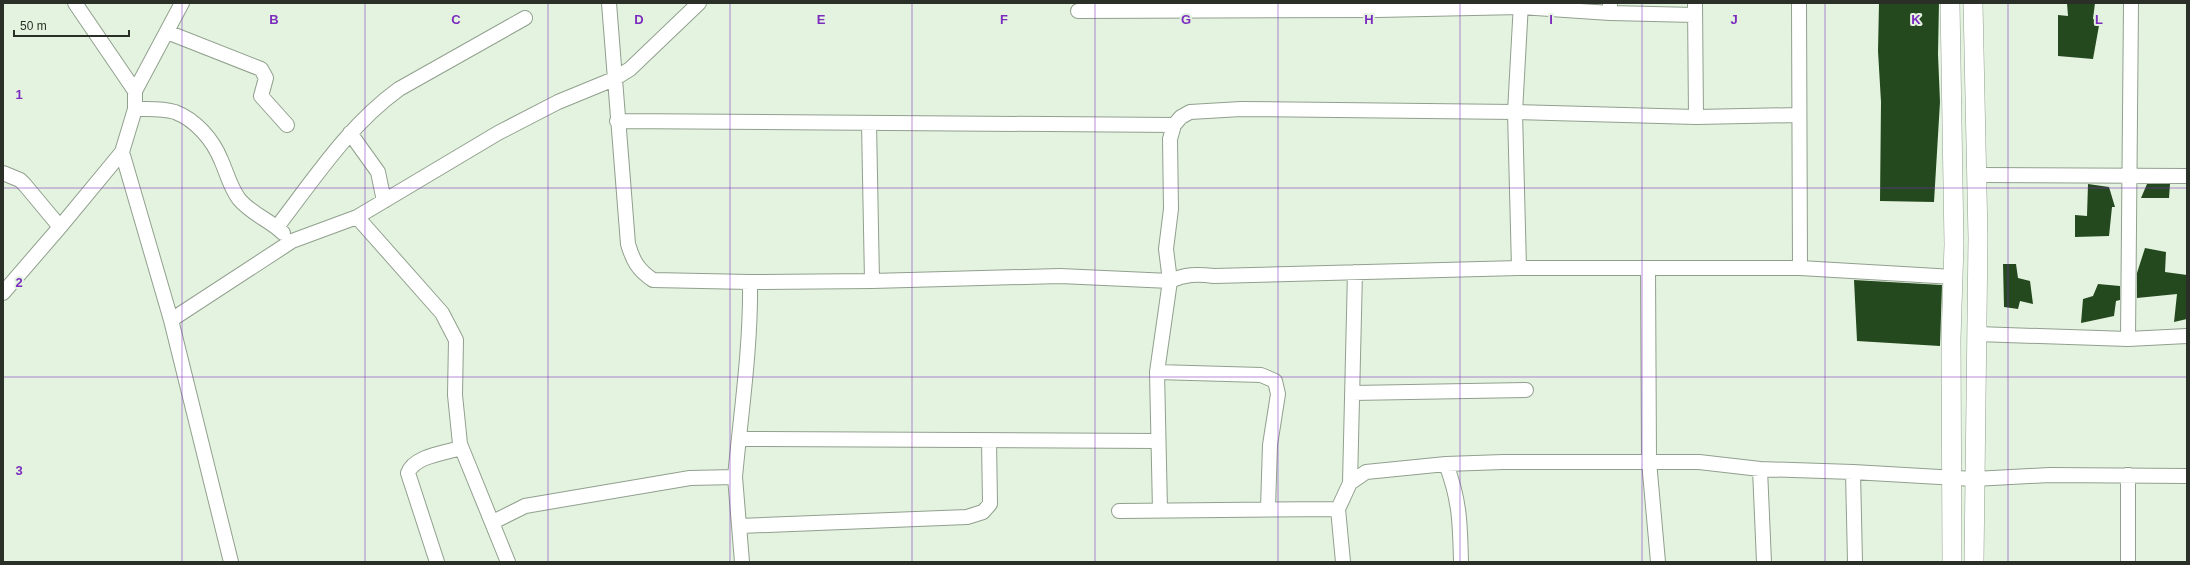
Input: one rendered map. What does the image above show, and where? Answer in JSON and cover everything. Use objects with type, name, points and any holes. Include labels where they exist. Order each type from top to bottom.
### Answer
[{"type":"main road","points":[[1950,3],[1954,277],[1951,339],[1952,562]]},
{"type":"main road","points":[[1973,3],[1977,175],[1977,334],[1974,562]]},
{"type":"street","points":[[75,3],[135,91]]},
{"type":"street","points":[[3,293],[122,152],[135,109],[135,91],[182,3]]},
{"type":"street","points":[[609,3],[617,121],[628,244],[633,261],[641,272],[653,280],[750,282],[872,281],[1060,276],[1170,281],[1182,276],[1199,274],[1214,276],[1519,268],[1800,268],[1954,277]]},
{"type":"street","points":[[170,320],[292,241],[357,217],[498,133],[558,102],[614,79],[630,69],[699,3]]},
{"type":"street","points":[[1799,3],[1800,268]]},
{"type":"street","points":[[2128,339],[2131,3]]},
{"type":"street","points":[[1078,11],[1241,6],[1378,10],[1521,5],[1695,9],[1696,117]]},
{"type":"street","points":[[1519,268],[1514,112],[1521,5]]},
{"type":"street","points":[[277,227],[350,133],[386,98],[399,89],[525,18]]},
{"type":"street","points":[[167,32],[261,69],[266,78],[261,96],[287,125]]},
{"type":"street","points":[[135,109],[175,112],[187,119],[207,136],[216,148],[228,180],[239,199],[246,207],[277,227],[292,241]]},
{"type":"street","points":[[1160,510],[1157,372],[1170,281],[1166,234],[1170,210],[1170,139],[1174,125],[1181,117],[1190,112],[1241,109],[1514,112],[1696,117],[1799,115]]},
{"type":"street","points":[[617,121],[1174,125]]},
{"type":"street","points":[[869,123],[872,281]]},
{"type":"street","points":[[350,133],[378,172],[384,201]]},
{"type":"street","points":[[122,152],[170,320],[231,562]]},
{"type":"street","points":[[3,173],[20,180],[60,227]]},
{"type":"street","points":[[1977,175],[2187,176]]},
{"type":"street","points":[[357,217],[442,313],[456,340],[455,395],[461,448],[493,522],[508,562]]},
{"type":"street","points":[[1648,268],[1648,461],[1658,562]]},
{"type":"street","points":[[1343,562],[1338,509],[1350,483],[1355,272]]},
{"type":"street","points":[[742,562],[735,477],[740,439],[750,312],[750,282]]},
{"type":"street","points":[[1977,334],[2128,339],[2187,336]]},
{"type":"street","points":[[1157,372],[1261,375],[1275,381],[1278,394],[1270,445],[1268,508]]},
{"type":"street","points":[[1352,393],[1526,390]]},
{"type":"street","points":[[740,439],[1158,441]]},
{"type":"street","points":[[740,526],[967,517],[983,512],[990,504],[989,440]]},
{"type":"street","points":[[437,562],[408,474],[410,468],[418,461],[461,448]]},
{"type":"street","points":[[1350,483],[1366,472],[1446,464],[1648,461],[1699,462],[1760,469],[1853,472],[1974,479],[2049,475],[2187,476]]},
{"type":"street","points":[[1446,464],[1456,491],[1462,533],[1461,562]]},
{"type":"street","points":[[1760,469],[1764,562]]},
{"type":"street","points":[[1853,472],[1855,562]]},
{"type":"street","points":[[2128,475],[2128,562]]},
{"type":"street","points":[[493,522],[525,506],[690,478],[735,477]]},
{"type":"street","points":[[1119,511],[1268,508],[1302,510],[1338,509]]},
{"type":"building","points":[[1879,3],[1939,3],[1938,54],[1940,102],[1934,202],[1880,201],[1881,102],[1878,51]]},
{"type":"building","points":[[2067,3],[2095,3],[2093,19],[2100,20],[2093,59],[2058,56],[2058,15],[2068,16]]},
{"type":"building","points":[[2088,184],[2109,187],[2115,207],[2112,207],[2109,236],[2075,237],[2075,215],[2087,216]]},
{"type":"building","points":[[2147,184],[2170,184],[2169,198],[2141,198]]},
{"type":"building","points":[[2145,248],[2166,252],[2165,272],[2187,275],[2187,319],[2174,322],[2177,294],[2137,298],[2137,273]]},
{"type":"building","points":[[2003,264],[2016,264],[2018,278],[2030,281],[2033,304],[2020,301],[2018,309],[2004,307]]},
{"type":"building","points":[[1854,280],[1942,285],[1940,346],[1857,341]]},
{"type":"building","points":[[2098,284],[2120,286],[2120,300],[2116,301],[2114,316],[2081,323],[2083,299],[2093,296]]}]
